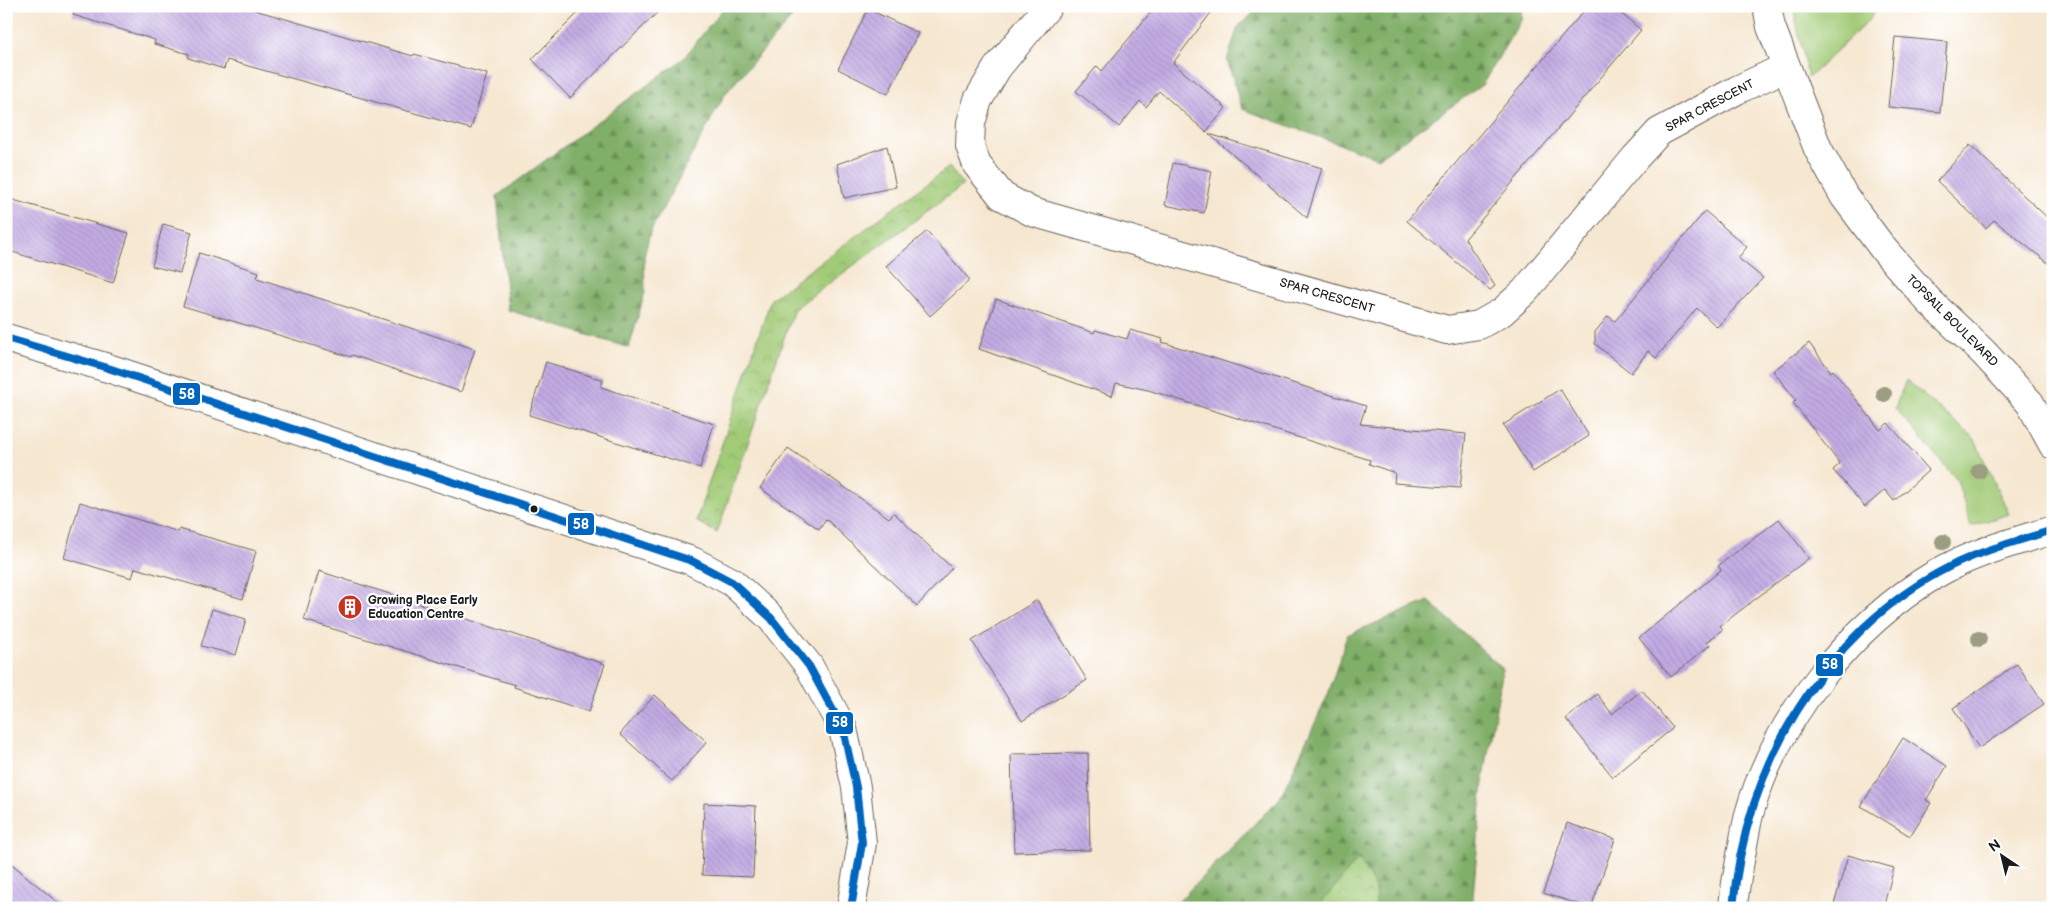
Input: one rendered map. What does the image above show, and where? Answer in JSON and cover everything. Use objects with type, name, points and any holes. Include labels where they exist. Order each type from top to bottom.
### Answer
[{"type":"street","name":"SPAR CRESCENT","points":[[1048,6],[997,68],[978,100],[971,124],[970,146],[977,165],[1002,196],[1032,212],[1447,330],[1478,326],[1502,312],[1525,291],[1635,158],[1659,132],[1737,90],[1786,67]]},
{"type":"street","name":"TOPSAIL BOULEVARD","points":[[1767,6],[1771,27],[1818,150],[1844,196],[1885,252],[1929,301],[1983,352],[2030,403],[2053,445]]},
{"type":"street","points":[[6,338],[118,371],[692,561],[732,582],[770,618],[809,666],[843,729],[856,787],[862,843],[851,908]]},
{"type":"street","points":[[1733,908],[1750,811],[1762,779],[1773,754],[1801,704],[1825,670],[1890,606],[1936,574],[1994,548],[2053,530]]},
{"type":"green space","points":[[725,6],[802,6],[725,94],[650,232],[644,257],[645,292],[629,348],[508,310],[497,196],[683,59]]},
{"type":"green space","points":[[1261,6],[1522,6],[1521,20],[1482,85],[1378,158],[1242,109],[1227,60],[1238,27]]},
{"type":"green space","points":[[1793,6],[1877,6],[1870,19],[1808,78]]},
{"type":"green space","points":[[949,167],[963,185],[794,309],[717,533],[696,521],[771,299]]},
{"type":"green space","points":[[1906,380],[1974,438],[2009,514],[1971,526],[1957,480],[1895,408]]},
{"type":"green space","points":[[1429,601],[1503,669],[1483,782],[1472,908],[1376,908],[1376,890],[1359,858],[1317,908],[1172,908],[1280,798],[1328,695],[1347,635]]},
{"type":"green space","points":[[1359,858],[1376,890],[1376,908],[1317,908]]},
{"type":"building","points":[[75,6],[241,6],[413,56],[414,54],[487,74],[471,129],[227,60],[224,69],[188,58],[189,54],[154,44],[155,40],[73,15]]},
{"type":"building","points":[[585,6],[664,6],[570,98],[532,59]]},
{"type":"building","points":[[1156,6],[1216,6],[1173,63],[1226,108],[1206,132],[1159,91],[1146,107],[1140,101],[1119,127],[1076,91],[1097,66],[1102,71]]},
{"type":"building","points":[[1588,6],[1612,6],[1641,30],[1465,239],[1495,286],[1490,290],[1407,221]]},
{"type":"building","points":[[868,9],[918,33],[888,94],[838,69]]},
{"type":"building","points":[[1895,37],[1947,42],[1940,112],[1888,107]]},
{"type":"building","points":[[1209,134],[1322,168],[1307,218]]},
{"type":"building","points":[[1970,145],[2053,223],[2053,267],[1994,220],[1986,228],[1937,181]]},
{"type":"building","points":[[887,146],[896,187],[844,198],[837,164]]},
{"type":"building","points":[[1173,163],[1212,171],[1204,213],[1165,205]]},
{"type":"building","points":[[6,198],[129,233],[113,283],[6,250]]},
{"type":"building","points":[[1705,211],[1747,247],[1738,258],[1763,278],[1717,327],[1697,308],[1656,358],[1648,351],[1631,373],[1595,344],[1595,332],[1608,316],[1615,321]]},
{"type":"building","points":[[163,224],[192,232],[180,273],[152,266]]},
{"type":"building","points":[[927,231],[970,280],[930,316],[886,266]]},
{"type":"building","points":[[199,253],[259,272],[257,278],[475,349],[461,392],[352,355],[351,357],[183,306]]},
{"type":"building","points":[[996,299],[1094,333],[1095,330],[1127,339],[1130,330],[1163,339],[1162,342],[1366,406],[1360,424],[1466,434],[1460,488],[1394,483],[1395,473],[1369,464],[1370,460],[1148,390],[1116,383],[1112,396],[979,349]]},
{"type":"building","points":[[1809,343],[1831,372],[1833,370],[1880,430],[1888,423],[1929,470],[1894,501],[1885,490],[1865,507],[1833,470],[1840,464],[1793,403],[1796,400],[1773,371]]},
{"type":"building","points":[[546,362],[603,380],[601,387],[714,424],[700,468],[529,415]]},
{"type":"building","points":[[1560,389],[1589,436],[1533,472],[1503,425]]},
{"type":"building","points":[[788,448],[889,518],[894,513],[952,568],[917,606],[826,519],[819,529],[760,488]]},
{"type":"building","points":[[80,502],[179,532],[179,529],[256,551],[243,599],[135,568],[132,578],[64,558]]},
{"type":"building","points":[[1779,519],[1809,558],[1720,626],[1723,629],[1707,642],[1710,645],[1671,677],[1639,638],[1721,570],[1718,566]]},
{"type":"building","points":[[319,571],[605,664],[589,712],[514,687],[515,685],[304,620]]},
{"type":"building","points":[[1037,600],[1087,680],[1022,721],[972,641]]},
{"type":"building","points":[[212,609],[246,619],[236,655],[201,646]]},
{"type":"building","points":[[2017,664],[2044,704],[1979,748],[1953,708]]},
{"type":"building","points":[[1642,690],[1673,728],[1613,777],[1566,719],[1597,694],[1612,714]]},
{"type":"building","points":[[655,695],[707,742],[672,781],[620,734]]},
{"type":"building","points":[[1903,738],[1947,766],[1926,800],[1931,803],[1910,836],[1861,806]]},
{"type":"building","points":[[1088,753],[1090,850],[1014,852],[1011,754]]},
{"type":"building","points":[[704,803],[756,806],[753,877],[702,875]]},
{"type":"building","points":[[1567,823],[1615,839],[1591,908],[1543,893]]},
{"type":"building","points":[[1848,855],[1894,868],[1883,908],[1833,908]]},
{"type":"building","points":[[6,859],[64,908],[6,908]]},
{"type":"transit line","name":"58","points":[[6,338],[108,368],[692,561],[732,582],[771,618],[809,666],[843,729],[856,787],[862,843],[851,908]]},
{"type":"transit line","name":"58","points":[[1733,908],[1740,856],[1754,805],[1773,756],[1798,709],[1828,666],[1864,628],[1904,594],[1962,561],[2013,542],[2053,530]]},
{"type":"place","name":"Growing Place Early Education Centre","points":[[350,607]]}]
